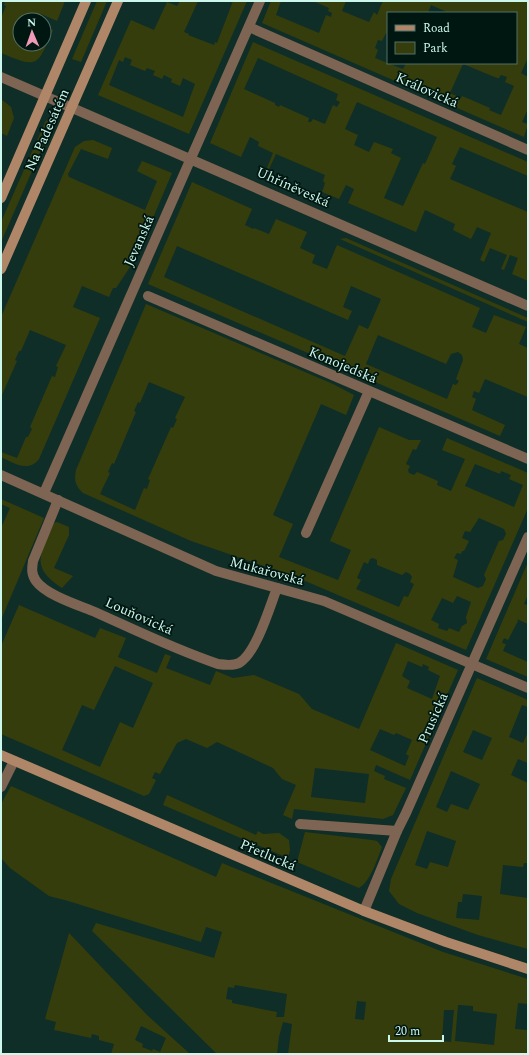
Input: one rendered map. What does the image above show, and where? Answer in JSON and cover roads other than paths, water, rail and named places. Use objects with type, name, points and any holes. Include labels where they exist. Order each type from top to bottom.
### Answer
[{"type":"street","name":"Na Padesátém","points":[[1,198],[86,1]]},
{"type":"street","name":"Na Padesátém","points":[[1,269],[118,1]]},
{"type":"street","name":"Jevanská","points":[[44,493],[260,1]]},
{"type":"street","name":"Královická","points":[[249,27],[528,150]]},
{"type":"street","name":"Uhříněveská","points":[[1,77],[191,158],[528,306]]},
{"type":"street","name":"Konojedská","points":[[148,296],[528,459]]},
{"type":"street","points":[[306,533],[369,391]]},
{"type":"street","name":"Mukařovská","points":[[1,475],[216,571],[324,601],[528,688]]},
{"type":"street","name":"Louňovická","points":[[58,500],[33,561],[32,572],[36,581],[44,588],[62,597],[155,639],[218,664],[226,665],[240,663],[255,643],[277,588]]},
{"type":"street","name":"Prusická","points":[[364,911],[397,831],[528,537]]},
{"type":"street","name":"Přetlucká","points":[[1,755],[364,911],[446,942],[528,969]]},
{"type":"street","points":[[1,787],[14,761]]},
{"type":"street","points":[[300,824],[397,831]]}]
